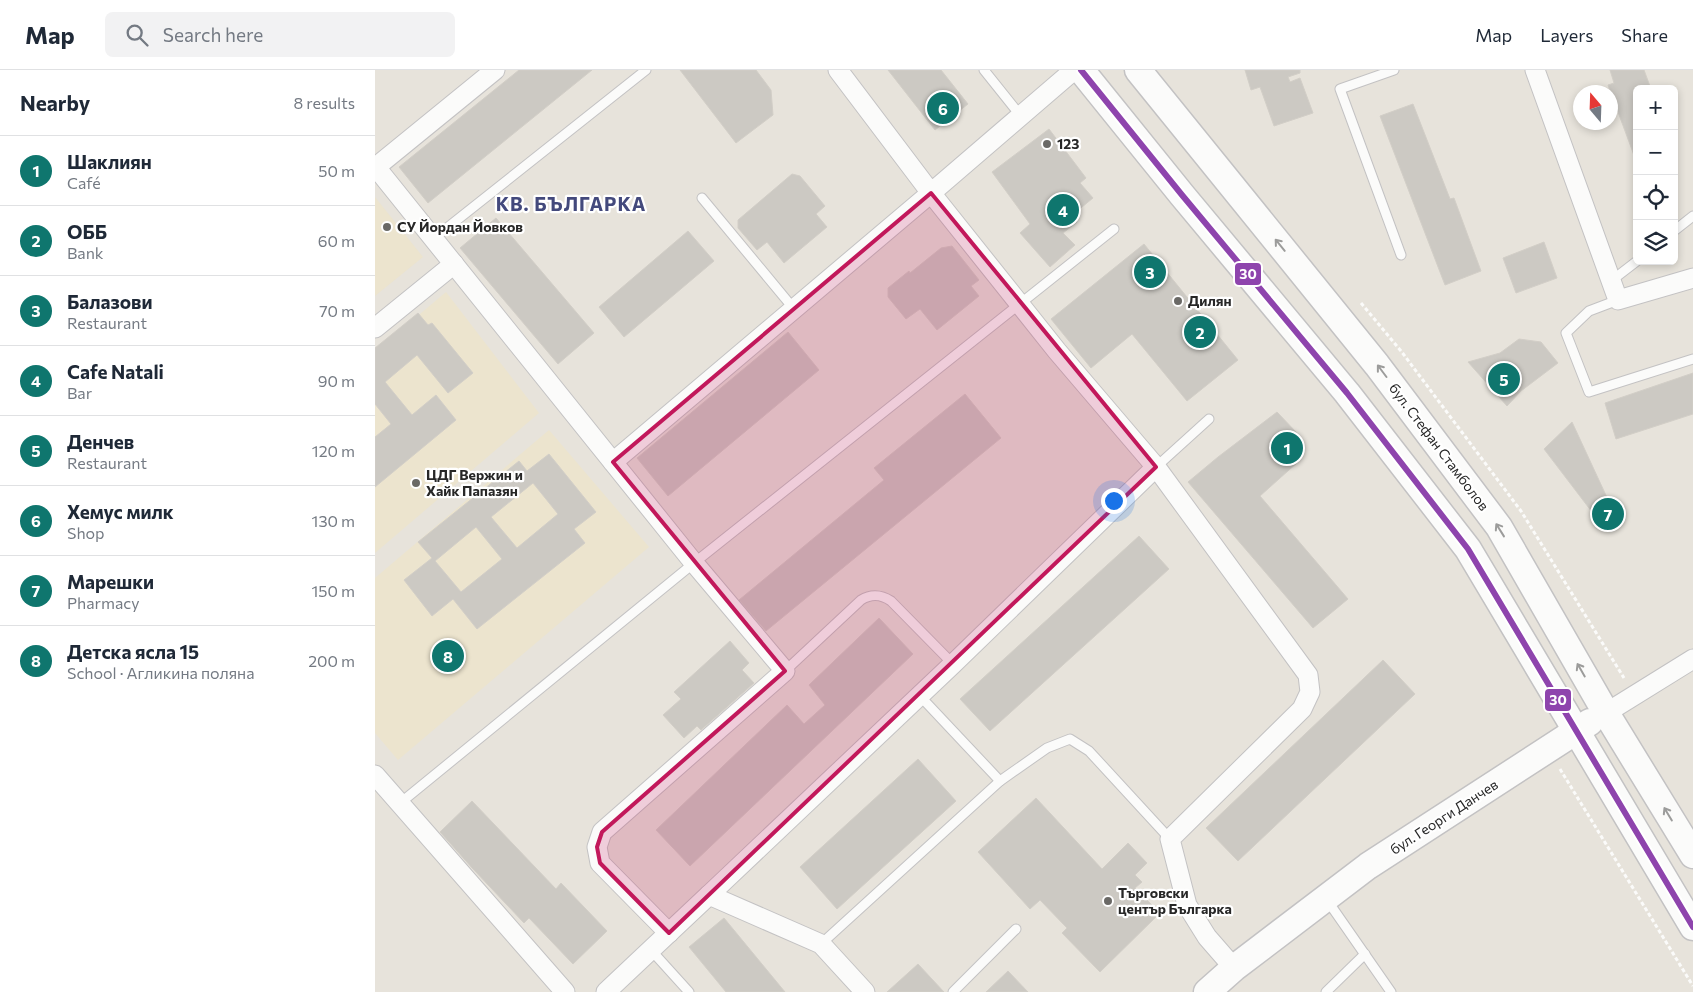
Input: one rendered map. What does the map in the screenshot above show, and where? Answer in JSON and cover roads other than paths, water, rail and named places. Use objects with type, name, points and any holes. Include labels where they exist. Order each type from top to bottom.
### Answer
[{"type":"main road","points":[[1081,70],[1181,195],[1347,393],[1468,549],[1693,927]]},
{"type":"main road","name":"бул. Стефан Стамболов","points":[[1138,70],[1377,365],[1499,527],[1606,713],[1693,855]]},
{"type":"main road","name":"бул. Георги Данчев","points":[[1207,992],[1233,968],[1369,866],[1547,749],[1606,713]]},
{"type":"street","points":[[495,70],[375,166],[694,563],[785,671],[602,832],[598,839],[597,847],[600,863],[669,934]]},
{"type":"street","points":[[838,70],[931,193],[1019,304],[1156,467],[1308,675],[1310,692],[1302,709],[1170,838],[1187,905],[1207,937],[1233,968]]},
{"type":"street","points":[[613,462],[1074,70]]},
{"type":"street","points":[[1535,70],[1618,300],[1693,278]]},
{"type":"street","points":[[375,328],[453,264]]},
{"type":"street","points":[[606,992],[920,696],[1156,467]]},
{"type":"street","name":"бул. Георги Данчев","points":[[1606,713],[1693,659]]},
{"type":"street","points":[[375,775],[417,826],[565,992]]},
{"type":"street","points":[[709,895],[821,944],[865,992]]},
{"type":"lane","points":[[433,239],[646,70]]},
{"type":"lane","points":[[984,70],[1020,115]]},
{"type":"lane","points":[[1394,70],[1341,89],[1401,255]]},
{"type":"lane","points":[[702,198],[793,309]]},
{"type":"lane","points":[[1678,227],[1693,216]]},
{"type":"lane","points":[[399,804],[694,563],[1114,229]]},
{"type":"lane","points":[[1611,281],[1633,263]]},
{"type":"lane","points":[[1618,300],[1589,311],[1566,334],[1589,392],[1693,359]]},
{"type":"lane","points":[[1156,467],[1209,419]]},
{"type":"lane","points":[[785,671],[861,600],[873,595],[885,597],[891,601],[953,664]]},
{"type":"lane","points":[[920,696],[1000,781]]},
{"type":"lane","points":[[821,944],[1000,781],[1047,748],[1070,739],[1089,751],[1170,838]]},
{"type":"lane","points":[[1325,898],[1391,992]]},
{"type":"lane","points":[[953,992],[1016,930]]},
{"type":"lane","points":[[651,950],[689,992]]},
{"type":"lane","points":[[1326,992],[1365,954]]},
{"type":"place","name":"Хемус милк","points":[[943,108]]},
{"type":"place","name":"123","points":[[1047,144]]},
{"type":"place","name":"Cafe Natali","points":[[1063,210]]},
{"type":"place","name":"СУ Йордан Йовков","points":[[387,227]]},
{"type":"place","name":"Балазови","points":[[1150,272]]},
{"type":"place","name":"Дилян","points":[[1178,301]]},
{"type":"place","name":"ОББ","points":[[1200,332]]},
{"type":"place","name":"Денчев","points":[[1504,379]]},
{"type":"place","name":"Шаклиян","points":[[1287,448]]},
{"type":"place","name":"ЦДГ Вержин и Хайк Папазян","points":[[416,483]]},
{"type":"place","name":"Марешки","points":[[1608,514]]},
{"type":"place","name":"Детска ясла 15","points":[[448,656]]},
{"type":"place","name":"Търговски център Българка","points":[[1108,901]]},
{"type":"district","name":"КВ. БЪЛГАРКА","points":[[571,204]]}]
